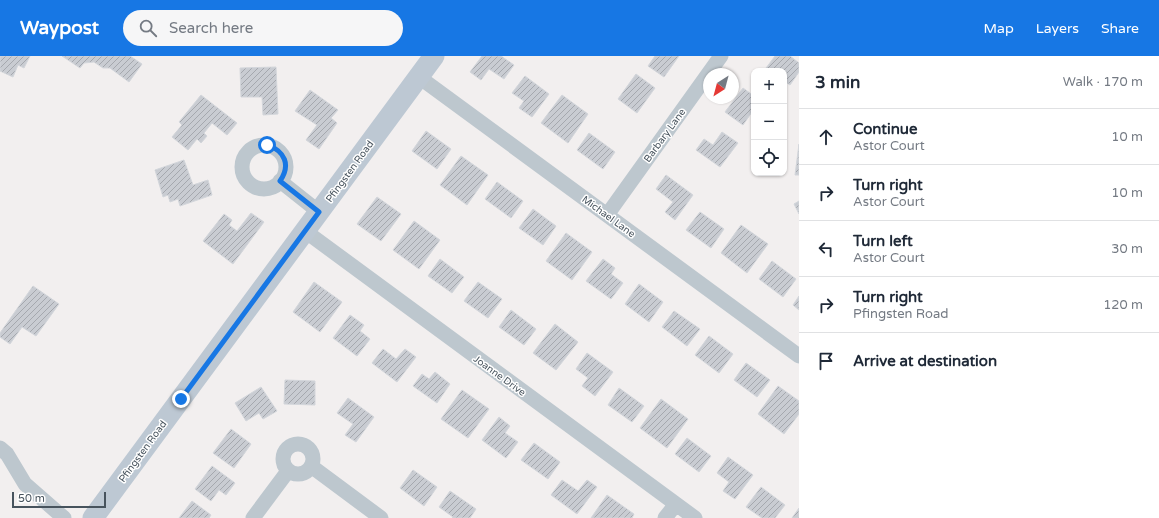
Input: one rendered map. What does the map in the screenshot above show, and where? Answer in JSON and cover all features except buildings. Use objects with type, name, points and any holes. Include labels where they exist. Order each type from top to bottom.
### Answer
[{"type":"main road","name":"Pfingsten Road","points":[[93,518],[434,56]]},
{"type":"street","name":"Barbary Lane","points":[[607,215],[721,56]]},
{"type":"street","name":"Michael Lane","points":[[419,77],[799,356]]},
{"type":"street","points":[[280,181],[319,212]]},
{"type":"street","name":"Joanne Drive","points":[[305,231],[695,518]]},
{"type":"street","points":[[292,444],[302,444],[309,449],[313,457],[311,466],[301,474],[288,471],[282,459],[285,450],[292,444]]},
{"type":"street","points":[[0,448],[7,454],[25,484],[64,518]]},
{"type":"street","points":[[311,466],[381,518]]},
{"type":"street","points":[[253,518],[288,471]]},
{"type":"street","points":[[665,518],[676,504]]},
{"type":"route","points":[[181,399],[319,212],[280,181],[284,176],[286,169],[283,156],[279,151],[267,145]]}]
